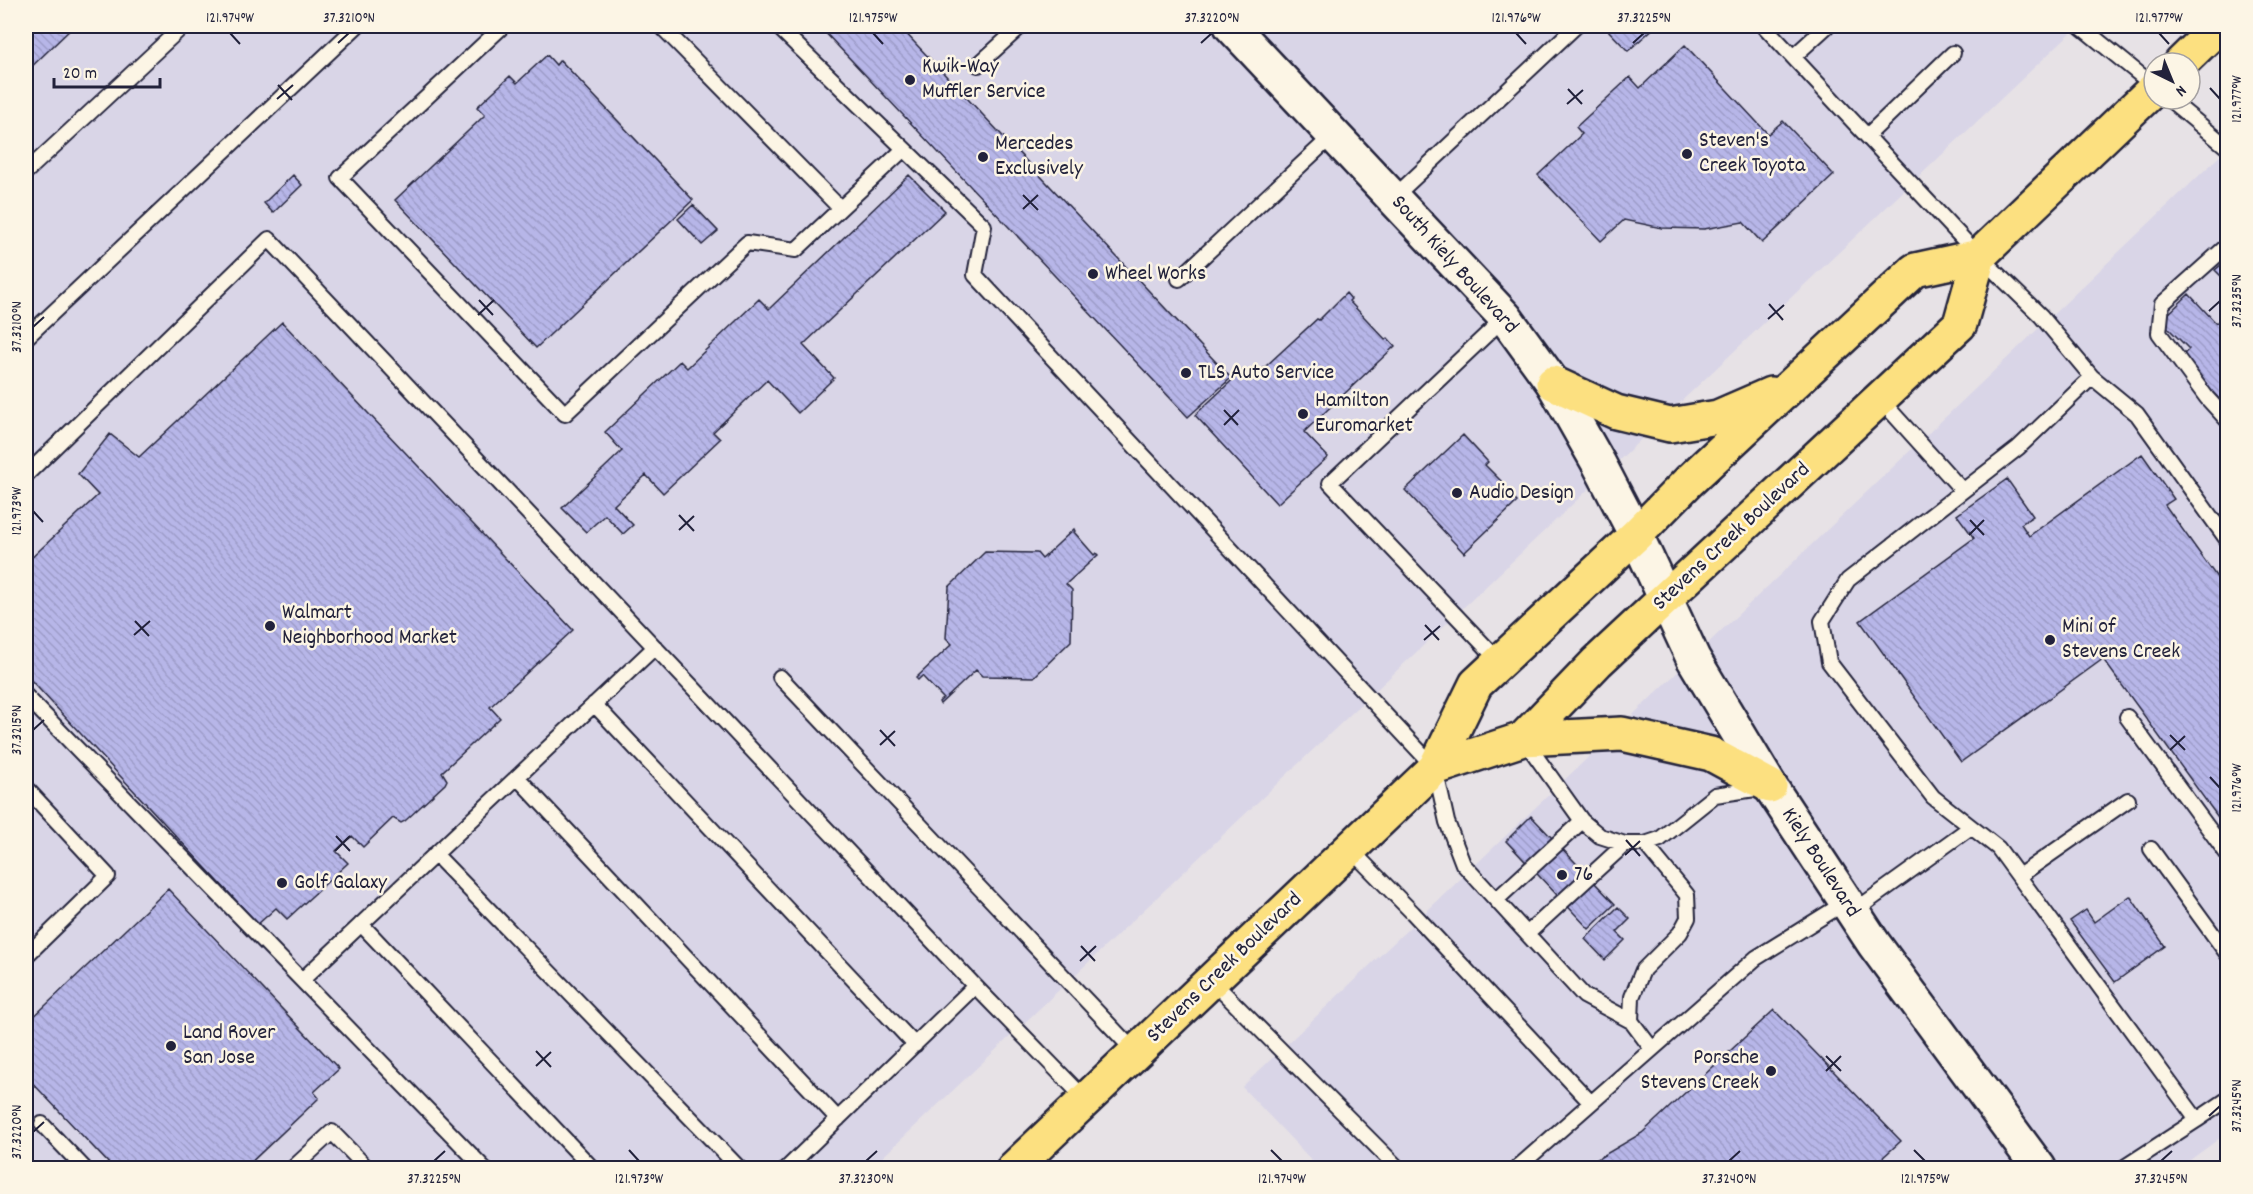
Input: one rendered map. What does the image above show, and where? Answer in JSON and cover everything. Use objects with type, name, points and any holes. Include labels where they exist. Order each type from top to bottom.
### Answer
[{"type":"main road","name":"South Kiely Boulevard","points":[[1231,26],[1505,317],[1552,383],[1599,464],[1636,535]]},
{"type":"main road","points":[[2193,51],[2219,26]]},
{"type":"main road","points":[[1979,256],[2142,100]]},
{"type":"main road","name":"Stevens Creek Boulevard","points":[[1014,1168],[1435,768],[1476,684],[1636,535],[1689,481],[1915,270],[1979,256],[1960,324],[1597,662],[1523,739],[1435,768]]},
{"type":"main road","points":[[1552,383],[1616,412],[1670,425],[1718,417],[1792,385]]},
{"type":"main road","name":"Kiely Boulevard","points":[[1636,535],[1690,653],[1770,786],[1849,907],[2039,1168]]},
{"type":"main road","points":[[1523,739],[1622,734],[1711,754],[1770,786]]},
{"type":"lane","points":[[26,172],[183,26]]},
{"type":"lane","points":[[26,338],[357,26]]},
{"type":"lane","points":[[503,26],[340,178],[565,414],[747,243],[796,250],[903,150]]},
{"type":"lane","points":[[661,26],[840,208]]},
{"type":"lane","points":[[777,26],[984,226],[975,275],[1435,768],[1447,822],[1463,864],[1584,996],[1631,1021],[1652,1049]]},
{"type":"lane","points":[[978,65],[1021,26]]},
{"type":"lane","points":[[1393,198],[1576,26]]},
{"type":"lane","points":[[1764,26],[1979,256],[2041,316],[2092,377],[2137,414],[2228,541]]},
{"type":"lane","points":[[1793,57],[1827,26]]},
{"type":"lane","points":[[2080,26],[2142,78]]},
{"type":"lane","points":[[1867,136],[1953,53]]},
{"type":"lane","points":[[2183,111],[2228,148]]},
{"type":"lane","points":[[1179,279],[1334,134]]},
{"type":"lane","points":[[26,475],[269,239],[975,986],[1086,1100]]},
{"type":"lane","points":[[2228,245],[2162,304],[2159,333],[2207,398],[2228,421]]},
{"type":"lane","points":[[1500,662],[1329,483],[1505,317]]},
{"type":"lane","points":[[2092,377],[2018,448],[1848,580],[1822,621],[1829,662],[1933,797],[1998,848],[2197,1120]]},
{"type":"lane","points":[[1880,399],[1962,490]]},
{"type":"lane","points":[[302,980],[655,647]]},
{"type":"lane","points":[[780,677],[1136,1053]]},
{"type":"lane","points":[[26,696],[484,1168]]},
{"type":"lane","points":[[594,704],[915,1045]]},
{"type":"lane","points":[[2127,717],[2228,855]]},
{"type":"lane","points":[[1523,739],[1582,821],[1600,836],[1625,844],[1645,844],[1660,839],[1672,832],[1715,795],[1770,786]]},
{"type":"lane","points":[[517,777],[838,1119]]},
{"type":"lane","points":[[26,788],[108,876],[26,956]]},
{"type":"lane","points":[[2019,876],[2128,800]]},
{"type":"lane","points":[[1496,900],[1582,821]]},
{"type":"lane","points":[[1517,1168],[1756,958],[1849,907],[1971,827]]},
{"type":"lane","points":[[1527,934],[1625,844]]},
{"type":"lane","points":[[1631,1021],[1632,997],[1642,970],[1680,933],[1688,918],[1687,895],[1645,844]]},
{"type":"lane","points":[[1350,849],[1591,1103]]},
{"type":"lane","points":[[2151,849],[2228,955]]},
{"type":"lane","points":[[435,854],[739,1168]]},
{"type":"lane","points":[[361,924],[592,1168]]},
{"type":"lane","points":[[1212,981],[1398,1168]]},
{"type":"lane","points":[[787,1168],[975,986]]},
{"type":"lane","points":[[2123,1168],[2228,1099]]},
{"type":"lane","points":[[42,1124],[84,1168]]},
{"type":"lane","points":[[293,1168],[332,1132],[367,1168]]},
{"type":"shaded area","points":[[26,26],[2078,26],[871,1168],[26,1168]]},
{"type":"shaded area","points":[[2227,149],[2227,1133],[2179,1168],[1319,1168],[1242,1087]]},
{"type":"building","points":[[26,26],[74,26],[26,72]]},
{"type":"building","points":[[819,26],[899,26],[1231,378],[1188,417]]},
{"type":"building","points":[[1604,26],[1656,26],[1628,51]]},
{"type":"building","name":"Steven's Creek Toyota","points":[[1685,45],[1768,134],[1783,121],[1834,175],[1762,243],[1743,222],[1704,229],[1662,228],[1624,220],[1601,241],[1538,175],[1582,134],[1576,127],[1630,77],[1640,88]]},
{"type":"building","points":[[547,55],[556,65],[560,60],[693,200],[536,348],[395,200],[485,115],[477,107],[510,76],[517,83]]},
{"type":"building","points":[[293,175],[302,185],[273,213],[264,203]]},
{"type":"building","points":[[909,175],[945,211],[803,345],[834,378],[798,413],[767,380],[713,432],[720,439],[663,493],[646,475],[614,505],[633,525],[623,534],[605,515],[586,532],[562,508],[622,451],[605,432],[680,361],[687,368],[759,299],[769,309]]},
{"type":"building","points":[[693,205],[718,231],[702,245],[678,219]]},
{"type":"building","points":[[2228,259],[2228,283],[2215,270]]},
{"type":"building","points":[[1346,293],[1351,299],[1349,301],[1386,340],[1388,338],[1395,346],[1304,432],[1328,457],[1277,504],[1195,415],[1244,369],[1253,378]]},
{"type":"building","points":[[2189,294],[2216,323],[2228,312],[2228,408],[2180,358],[2189,349],[2161,321]]},
{"type":"building","points":[[282,322],[573,630],[490,707],[500,718],[442,772],[447,780],[445,784],[405,821],[401,823],[393,818],[363,847],[352,836],[336,851],[348,863],[287,919],[276,908],[258,924],[26,675],[26,563],[98,495],[78,474],[110,434],[139,457]]},
{"type":"building","name":"Audio Design","points":[[1463,435],[1488,462],[1485,465],[1503,483],[1500,486],[1517,502],[1464,553],[1405,490]]},
{"type":"building","name":"Mini of Stevens Creek","points":[[2142,454],[2174,499],[2165,505],[2218,579],[2228,572],[2228,831],[2103,659],[1961,762],[1860,621],[1974,538],[1957,515],[2007,479],[2033,516],[2021,524],[2029,536]]},
{"type":"building","points":[[1074,529],[1074,532],[1094,555],[1096,553],[1098,555],[1066,584],[1072,590],[1071,641],[1034,677],[982,676],[976,670],[940,704],[943,698],[922,676],[918,680],[916,678],[952,644],[946,638],[949,587],[985,552],[1037,553],[1042,559]]},
{"type":"building","points":[[1531,816],[1615,904],[1589,929],[1506,841]]},
{"type":"building","name":"Land Rover San Jose","points":[[168,889],[339,1069],[314,1092],[319,1098],[245,1168],[113,1168],[26,1076],[26,1024]]},
{"type":"building","points":[[2130,896],[2165,946],[2115,982],[2070,921],[2086,910],[2094,922]]},
{"type":"building","points":[[1618,907],[1630,919],[1617,932],[1625,940],[1605,960],[1585,939]]},
{"type":"building","name":"Porsche Stevens Creek","points":[[1774,1010],[1901,1141],[1871,1168],[1582,1168],[1642,1133]]},
{"type":"place","name":"Kwik-Way Muffler Service","points":[[910,80]]},
{"type":"place","name":"Steven's Creek Toyota","points":[[1687,154]]},
{"type":"place","name":"Mercedes Exclusively","points":[[983,157]]},
{"type":"place","name":"Wheel Works","points":[[1093,274]]},
{"type":"place","name":"TLS Auto Service","points":[[1186,373]]},
{"type":"place","name":"Hamilton Euromarket","points":[[1303,414]]},
{"type":"place","name":"Audio Design","points":[[1457,493]]},
{"type":"place","name":"Walmart Neighborhood Market","points":[[270,626]]},
{"type":"place","name":"Mini of Stevens Creek","points":[[2050,640]]},
{"type":"place","name":"76","points":[[1562,875]]},
{"type":"place","name":"Golf Galaxy","points":[[282,883]]},
{"type":"place","name":"Land Rover San Jose","points":[[171,1046]]},
{"type":"place","name":"Porsche Stevens Creek","points":[[1771,1071]]}]
